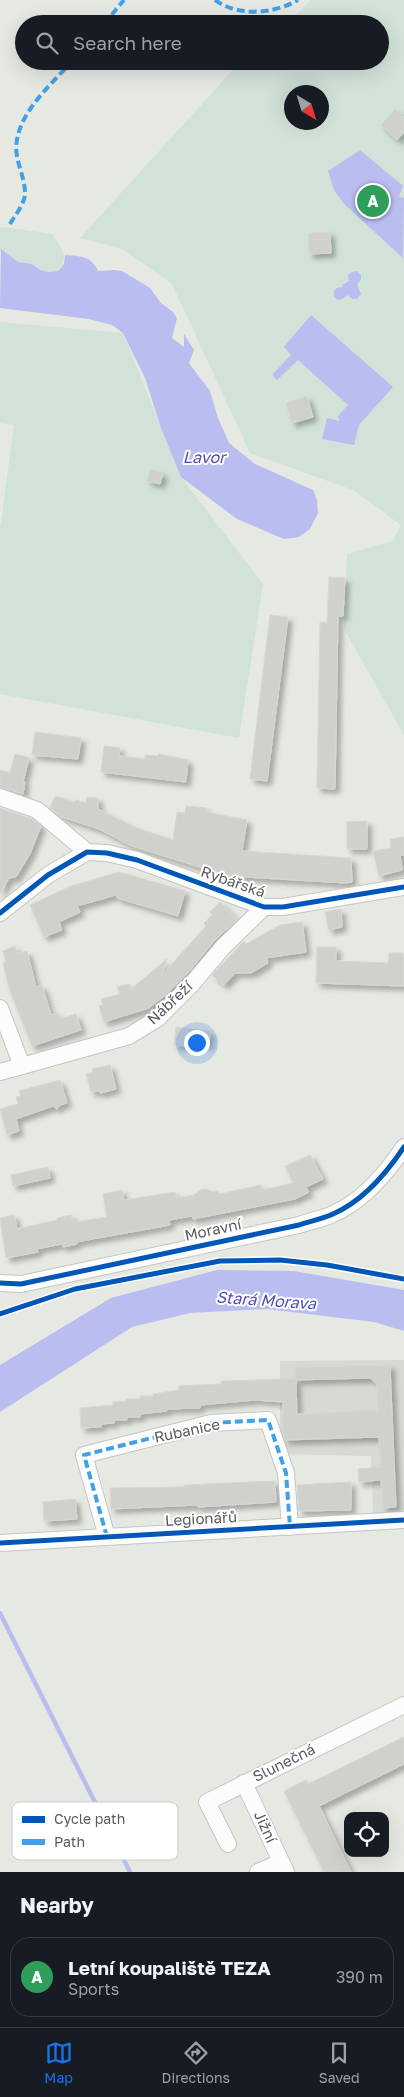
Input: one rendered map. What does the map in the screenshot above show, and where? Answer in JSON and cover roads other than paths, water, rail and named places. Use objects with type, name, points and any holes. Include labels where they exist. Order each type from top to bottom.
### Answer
[{"type":"street","points":[[0,798],[37,810],[87,852],[48,875],[0,913]]},
{"type":"street","name":"Rybářská","points":[[87,852],[107,853],[137,860],[264,907],[284,907],[404,887]]},
{"type":"street","name":"Nábřeží","points":[[0,1072],[129,1036],[158,1019],[223,947],[264,907]]},
{"type":"street","points":[[0,1008],[22,1066]]},
{"type":"street","name":"Moravní","points":[[0,1283],[21,1284],[292,1226],[333,1214],[362,1196],[390,1168],[404,1147]]},
{"type":"street","name":"Rubanice","points":[[107,1537],[84,1455],[211,1423],[268,1420],[286,1472],[290,1526]]},
{"type":"street","name":"Legionářů","points":[[0,1543],[404,1520]]},
{"type":"street","name":"Slunečná","points":[[228,1844],[207,1802],[404,1705]]},
{"type":"street","name":"Jižní","points":[[244,1783],[283,1867]]},
{"type":"street","points":[[258,1872],[283,1867]]},
{"type":"water","points":[[360,150],[403,186],[399,197],[404,198],[403,258],[344,204],[334,190],[328,171]]},
{"type":"water","name":"Lavor","points":[[1,249],[18,262],[32,264],[40,270],[48,272],[58,271],[64,264],[65,255],[80,257],[92,262],[98,271],[122,271],[150,288],[161,303],[173,312],[177,318],[172,338],[184,347],[184,334],[194,350],[189,363],[210,391],[218,418],[229,443],[255,464],[313,490],[317,500],[318,513],[310,529],[299,537],[284,539],[237,519],[181,477],[161,428],[145,378],[123,333],[112,325],[89,319],[0,308]]},
{"type":"water","points":[[357,271],[361,275],[361,280],[357,284],[361,294],[357,299],[347,295],[343,299],[338,300],[334,297],[334,291],[337,288],[343,287],[342,285],[349,281],[348,275]]},
{"type":"water","points":[[311,315],[393,387],[359,425],[354,445],[322,439],[327,418],[339,421],[338,416],[348,405],[298,360],[277,380],[272,375],[291,355],[284,347]]},
{"type":"water","name":"Stará Morava","points":[[217,1270],[294,1271],[404,1290],[404,1331],[374,1322],[267,1309],[190,1313],[132,1327],[0,1412],[0,1365],[111,1298]]},
{"type":"waterway","points":[[0,1613],[95,1802]]},
{"type":"waterway","points":[[124,1860],[130,1872]]},
{"type":"place","name":"Letní koupaliště TEZA","points":[[373,201]]}]
